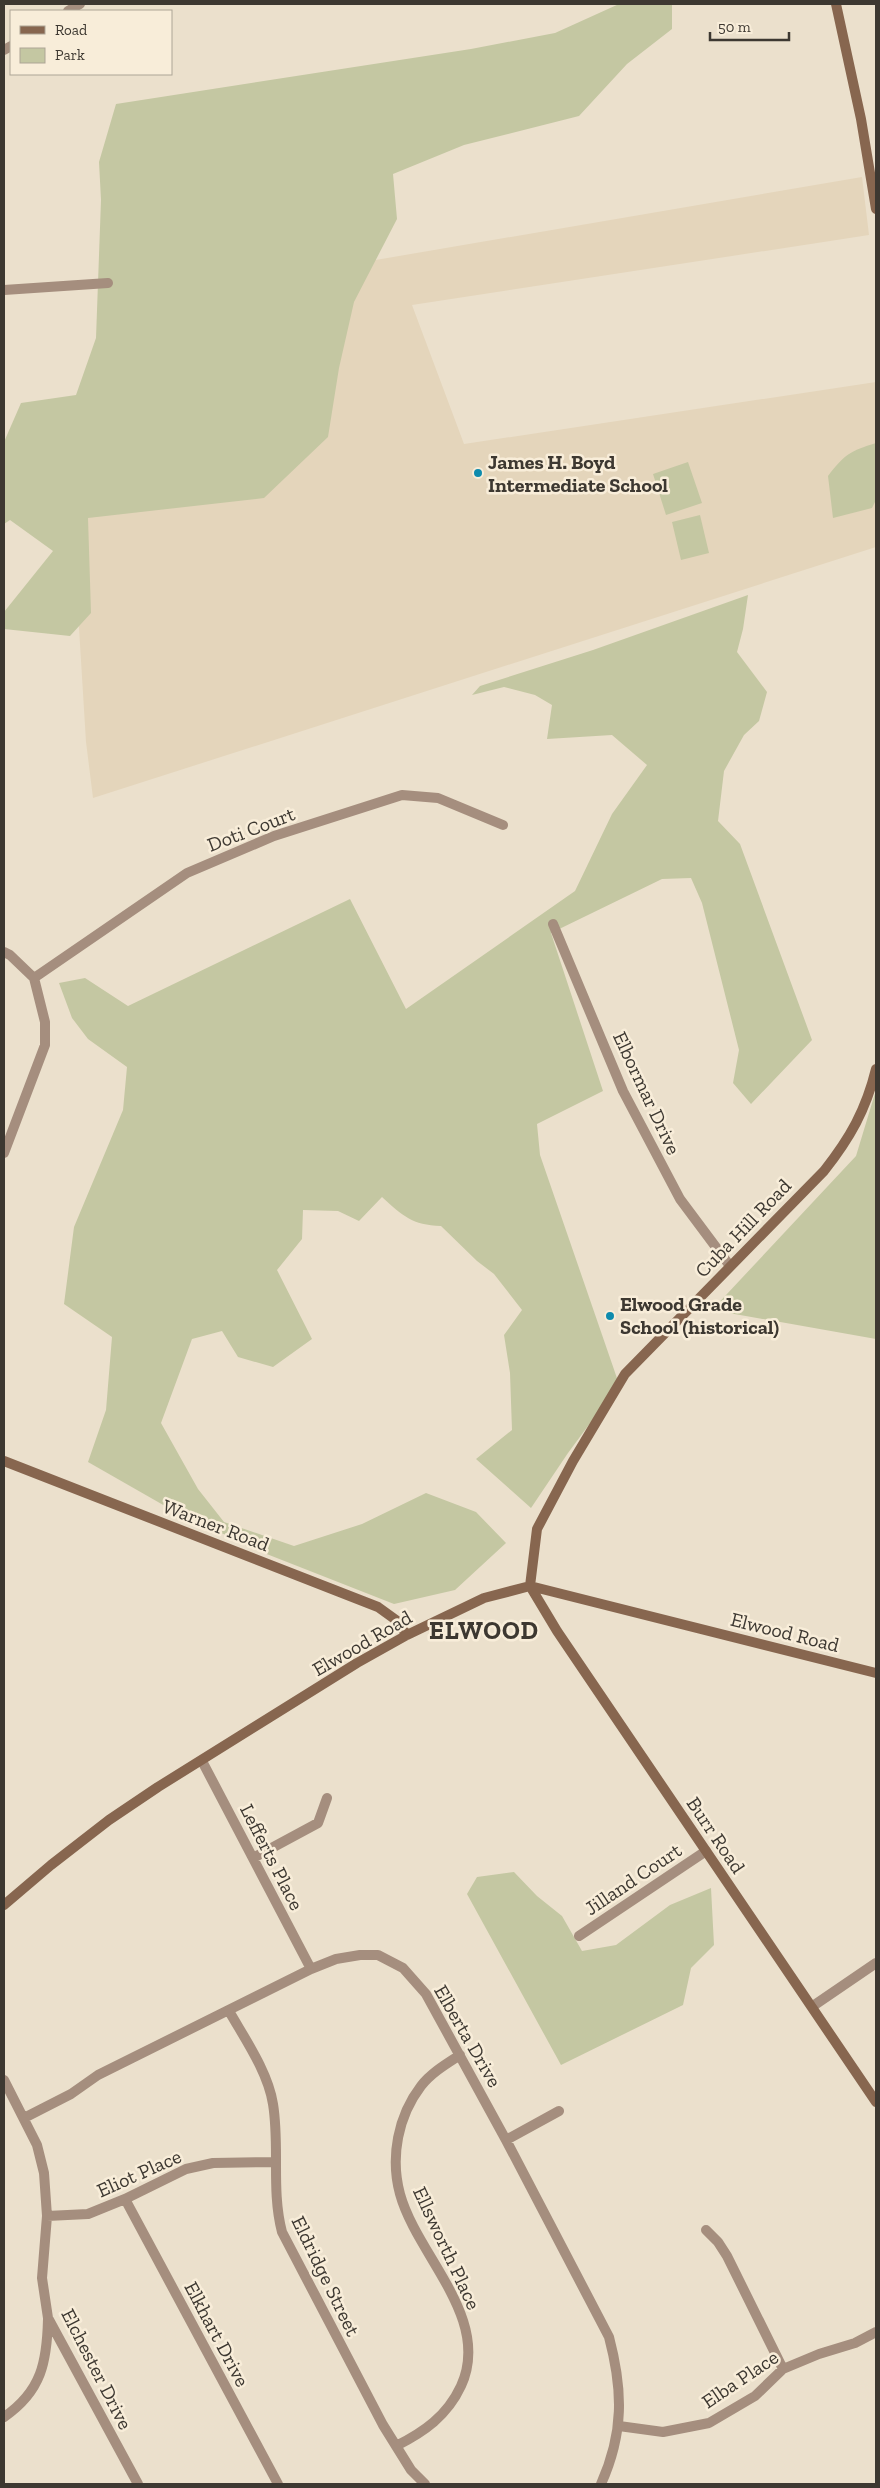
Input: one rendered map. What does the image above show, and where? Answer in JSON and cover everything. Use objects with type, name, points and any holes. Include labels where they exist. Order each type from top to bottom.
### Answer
[{"type":"main road","points":[[836,4],[861,119],[876,209]]},
{"type":"main road","name":"Cuba Hill Road","points":[[530,1586],[536,1529],[573,1461],[625,1374],[824,1171],[843,1147],[859,1120],[876,1069]]},
{"type":"main road","name":"Warner Road","points":[[4,1461],[378,1607],[396,1620],[406,1635]]},
{"type":"main road","name":"Elwood Road","points":[[4,1905],[51,1865],[109,1820],[357,1663],[406,1635],[484,1598],[530,1586],[876,1673]]},
{"type":"main road","name":"Burr Road","points":[[530,1586],[557,1631],[813,2006],[876,2102]]},
{"type":"street","points":[[4,290],[108,283]]},
{"type":"street","name":"Doti Court","points":[[34,978],[187,873],[274,836],[402,795],[438,798],[503,825]]},
{"type":"street","name":"Elbormar Drive","points":[[553,924],[623,1091],[680,1200],[730,1266]]},
{"type":"street","points":[[4,952],[10,955],[34,978],[45,1022],[45,1045],[4,1153]]},
{"type":"street","name":"Lefferts Place","points":[[202,1761],[311,1969]]},
{"type":"street","points":[[254,1858],[318,1823],[327,1798]]},
{"type":"street","name":"Jilland Court","points":[[579,1936],[706,1851]]},
{"type":"street","name":"Elberta Drive","points":[[24,2118],[71,2094],[98,2075],[311,1969],[336,1959],[360,1955],[378,1955],[404,1968],[426,1994],[506,2140],[609,2337],[616,2365],[620,2394],[619,2426],[601,2484]]},
{"type":"street","points":[[813,2006],[876,1962]]},
{"type":"street","name":"Eldridge Street","points":[[229,2011],[263,2075],[273,2101],[276,2212],[282,2232],[396,2446],[411,2470],[425,2484]]},
{"type":"street","name":"Ellsworth Place","points":[[396,2446],[419,2435],[439,2419],[454,2402],[464,2379],[468,2356],[467,2335],[462,2317],[410,2218],[401,2196],[396,2171],[400,2126],[408,2107],[422,2085],[438,2070],[460,2056]]},
{"type":"street","name":"Elchester Drive","points":[[4,2080],[37,2145],[44,2173],[47,2216],[42,2278],[48,2318],[135,2484]]},
{"type":"street","points":[[506,2140],[559,2111]]},
{"type":"street","name":"Eliot Place","points":[[47,2216],[88,2214],[125,2199],[186,2169],[213,2163],[276,2162]]},
{"type":"street","name":"Elkhart Drive","points":[[125,2199],[278,2484]]},
{"type":"street","points":[[706,2230],[718,2242],[727,2256],[783,2369]]},
{"type":"street","points":[[4,2417],[15,2409],[30,2392],[44,2368],[48,2347],[48,2318]]},
{"type":"street","name":"Elba Place","points":[[619,2426],[663,2432],[709,2423],[755,2396],[783,2369],[818,2354],[855,2343],[876,2332]]},
{"type":"shaded area","name":"James H. Boyd Intermediate School","points":[[862,177],[869,235],[412,305],[464,444],[876,382],[876,547],[93,798],[86,742],[79,628],[75,503],[106,306]]},
{"type":"green space","points":[[619,4],[672,4],[672,29],[627,64],[579,116],[464,145],[393,174],[397,219],[354,302],[339,368],[328,437],[264,498],[88,518],[91,613],[70,636],[4,629],[4,612],[53,551],[10,520],[4,524],[4,442],[21,403],[76,395],[96,338],[101,200],[99,162],[116,104],[471,49],[555,33]]},
{"type":"green space","points":[[876,443],[876,500],[872,508],[833,518],[828,476],[849,454]]},
{"type":"green space","points":[[688,462],[702,503],[666,515],[653,474]]},
{"type":"green space","points":[[700,515],[709,553],[681,560],[672,522]]},
{"type":"green space","points":[[748,595],[743,629],[737,652],[767,692],[759,721],[744,735],[724,771],[718,821],[740,844],[812,1040],[751,1104],[733,1083],[739,1050],[702,903],[691,878],[662,879],[551,933],[603,1091],[537,1124],[540,1155],[619,1384],[568,1453],[531,1508],[476,1459],[512,1430],[510,1373],[504,1335],[522,1310],[494,1274],[477,1261],[441,1226],[422,1224],[408,1218],[382,1197],[359,1221],[338,1211],[303,1210],[302,1239],[277,1270],[312,1339],[273,1367],[238,1357],[222,1331],[192,1339],[161,1423],[198,1489],[224,1522],[294,1546],[362,1524],[426,1493],[476,1512],[506,1543],[455,1590],[394,1604],[259,1551],[165,1506],[88,1462],[106,1410],[112,1337],[64,1304],[74,1227],[123,1110],[127,1067],[88,1039],[72,1018],[59,983],[85,978],[128,1006],[350,899],[406,1009],[575,891],[612,814],[647,765],[612,735],[547,739],[552,705],[535,695],[504,687],[472,695],[480,686],[593,650]]},
{"type":"green space","points":[[876,1090],[876,1339],[712,1310],[856,1156]]},
{"type":"green space","points":[[514,1872],[537,1896],[562,1916],[582,1951],[616,1945],[670,1905],[711,1888],[714,1945],[691,1968],[683,2005],[561,2065],[467,1894],[477,1877]]},
{"type":"place","name":"James H. Boyd Intermediate School","points":[[478,473]]},
{"type":"place","name":"Elwood Grade School (historical)","points":[[610,1316]]},
{"type":"district","name":"ELWOOD","points":[[484,1630]]}]
